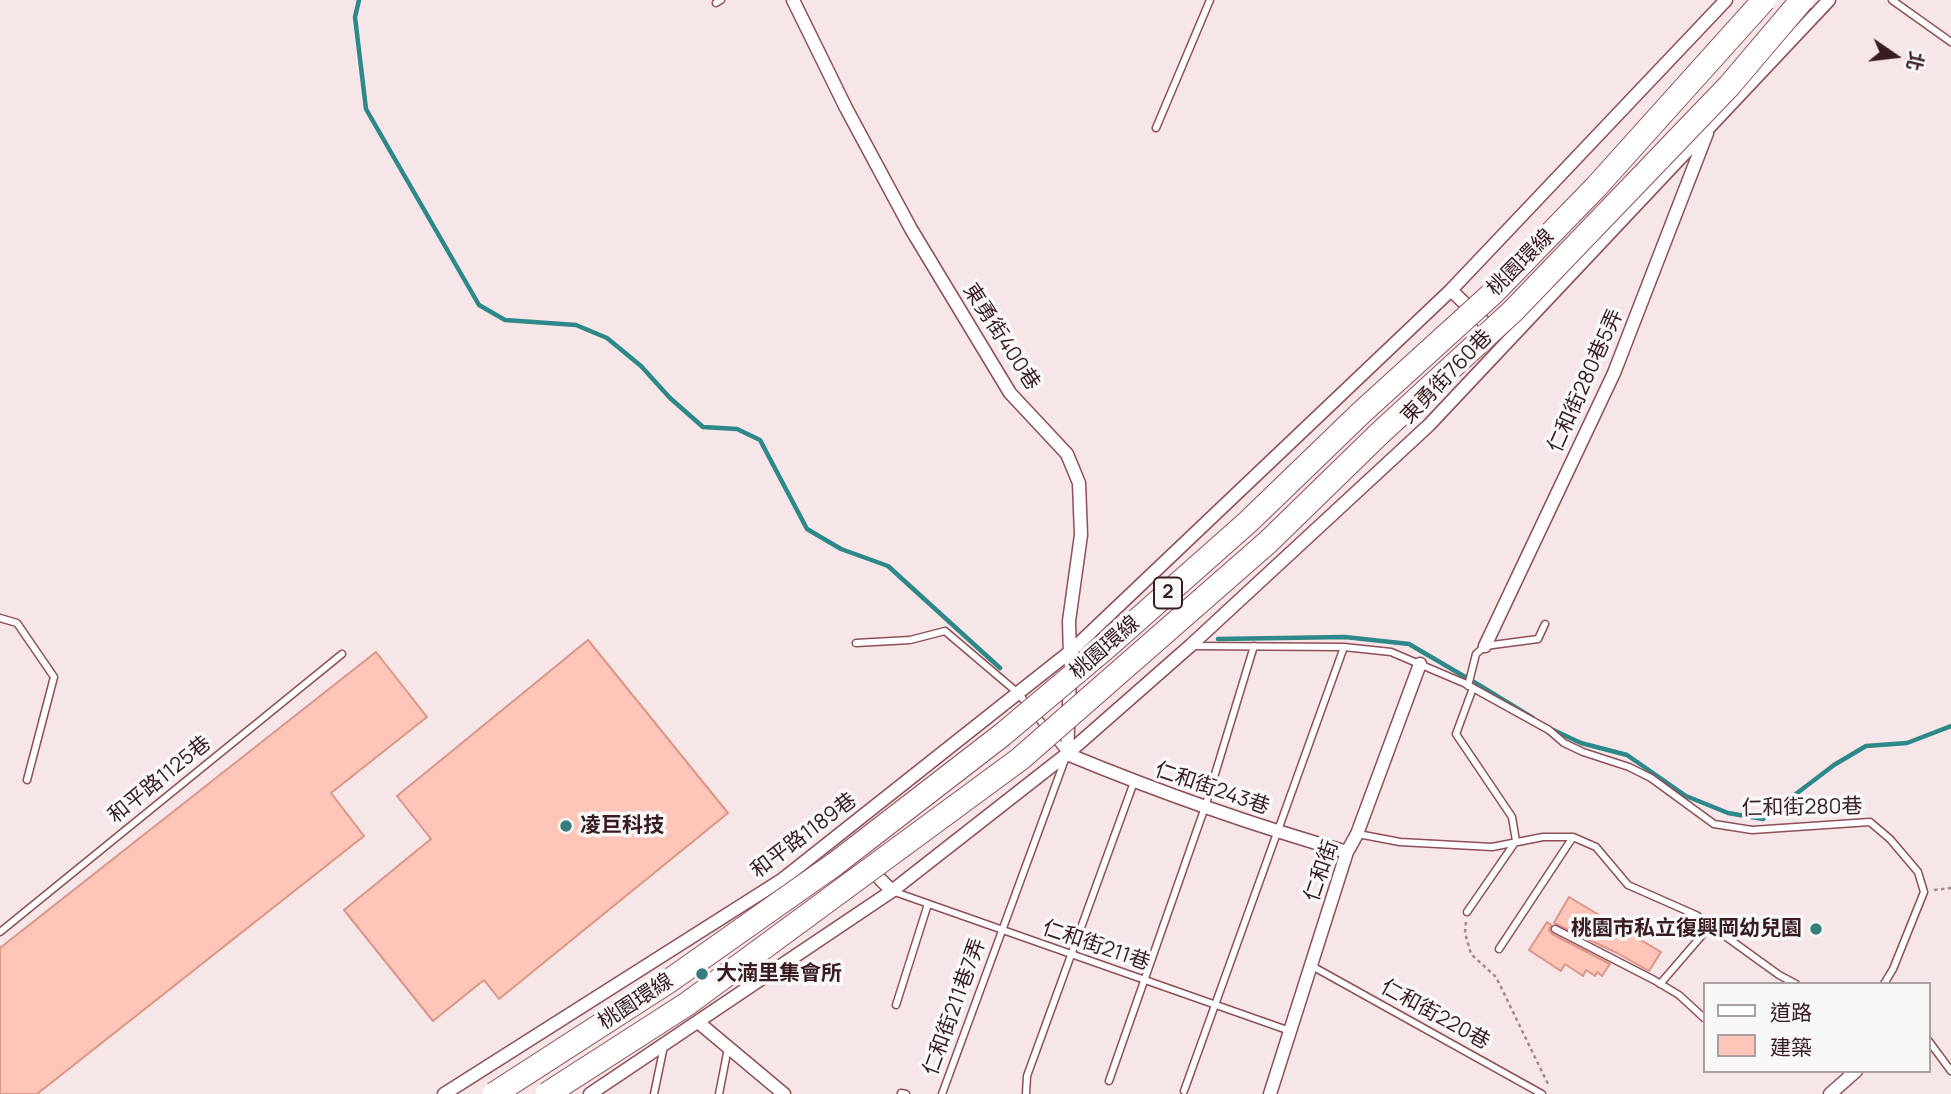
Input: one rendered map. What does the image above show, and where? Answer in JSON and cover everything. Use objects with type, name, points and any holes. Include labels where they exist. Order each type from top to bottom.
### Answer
[{"type":"highway","name":"桃園環線","points":[[494,1094],[668,981],[835,864],[1002,735],[1109,645],[1248,522],[1362,412],[1493,293],[1605,178],[1764,0]]},
{"type":"highway","name":"桃園環線","points":[[547,1094],[698,996],[999,775],[1041,741],[1268,542],[1380,433],[1513,311],[1729,86],[1802,0]]},
{"type":"street","name":"東勇街400巷","points":[[793,0],[846,108],[911,229],[1010,393],[1067,454],[1079,484],[1081,535],[1069,621],[1071,651],[1067,754]]},
{"type":"street","name":"和平路1189巷","points":[[444,1094],[783,879],[1071,651],[1451,290],[1726,0]]},
{"type":"street","name":"東勇街760巷","points":[[1067,754],[1191,646],[1429,425],[1829,0]]},
{"type":"street","name":"仁和街280巷5弄","points":[[1485,646],[1614,373],[1710,127]]},
{"type":"street","points":[[1451,290],[1507,344]]},
{"type":"street","name":"仁和街","points":[[1270,1094],[1347,852],[1357,834],[1420,664]]},
{"type":"street","points":[[590,1094],[892,891],[1067,754]]},
{"type":"street","name":"仁和街243巷","points":[[1067,754],[1134,782],[1205,807],[1347,852]]},
{"type":"street","points":[[836,836],[892,891]]},
{"type":"street","points":[[698,1021],[784,1094]]},
{"type":"street","points":[[1830,1094],[1854,1073]]},
{"type":"lane","points":[[1156,128],[1210,0]]},
{"type":"lane","points":[[1892,0],[1951,42]]},
{"type":"lane","points":[[0,618],[17,624],[54,677],[27,780]]},
{"type":"lane","points":[[1467,912],[1516,841],[1512,817],[1456,734],[1471,687],[1476,654],[1485,646],[1538,639],[1545,624]]},
{"type":"lane","points":[[856,643],[910,640],[945,631],[1018,693],[1067,754]]},
{"type":"lane","name":"仁和街280巷","points":[[1191,646],[1344,647],[1391,652],[1471,687],[1549,730],[1564,743],[1651,778],[1714,824],[1752,830],[1870,822],[1890,839],[1918,872],[1924,892]]},
{"type":"lane","points":[[1109,1081],[1205,807],[1254,646]]},
{"type":"lane","points":[[1184,1091],[1344,647]]},
{"type":"lane","name":"和平路1125巷","points":[[0,932],[342,654]]},
{"type":"lane","name":"仁和街211巷7弄","points":[[942,1094],[1067,754]]},
{"type":"lane","points":[[1026,1094],[1027,1076],[1134,782]]},
{"type":"lane","points":[[1357,834],[1400,842],[1492,848],[1544,837],[1573,837],[1596,847],[1628,885],[1696,915],[1792,982]]},
{"type":"lane","points":[[1499,949],[1573,837]]},
{"type":"lane","name":"仁和街211巷","points":[[892,891],[1290,1031]]},
{"type":"lane","points":[[1885,982],[1893,970],[1924,892]]},
{"type":"lane","points":[[896,1005],[928,904]]},
{"type":"lane","points":[[1660,984],[1710,926]]},
{"type":"lane","points":[[1555,929],[1679,995],[1702,1016]]},
{"type":"lane","name":"仁和街220巷","points":[[1312,966],[1542,1094]]},
{"type":"lane","points":[[1930,1043],[1951,1071]]},
{"type":"lane","points":[[654,1094],[665,1044]]},
{"type":"lane","points":[[719,1094],[729,1046]]},
{"type":"path","points":[[1924,892],[1951,888]]},
{"type":"path","points":[[1467,912],[1465,933],[1471,954],[1496,977],[1552,1094]]},
{"type":"building","name":"凌巨科技","points":[[588,640],[728,813],[499,999],[484,980],[433,1021],[344,910],[431,839],[397,796]]},
{"type":"building","points":[[376,652],[427,717],[331,793],[364,836],[37,1094],[0,1094],[0,948]]},
{"type":"building","points":[[1569,897],[1661,952],[1649,971],[1554,923]]},
{"type":"building","points":[[1547,922],[1551,925],[1549,930],[1552,934],[1610,964],[1602,976],[1597,972],[1595,976],[1586,970],[1583,976],[1565,964],[1561,971],[1529,950]]},
{"type":"waterway","points":[[359,0],[355,17],[366,109],[479,305],[505,320],[576,325],[607,338],[641,366],[670,398],[703,427],[737,429],[760,440],[807,529],[841,549],[888,566],[1000,668]]},
{"type":"waterway","points":[[1218,639],[1345,637],[1409,644],[1467,678]]},
{"type":"waterway","points":[[1474,682],[1533,718]]},
{"type":"waterway","points":[[1553,730],[1581,743],[1627,755],[1686,796],[1728,813],[1763,819],[1834,765],[1866,746],[1907,743],[1951,726]]},
{"type":"place","name":"凌巨科技","points":[[566,826]]},
{"type":"place","name":"桃園市私立復興岡幼兒園","points":[[1816,929]]},
{"type":"place","name":"大湳里集會所","points":[[702,974]]}]
